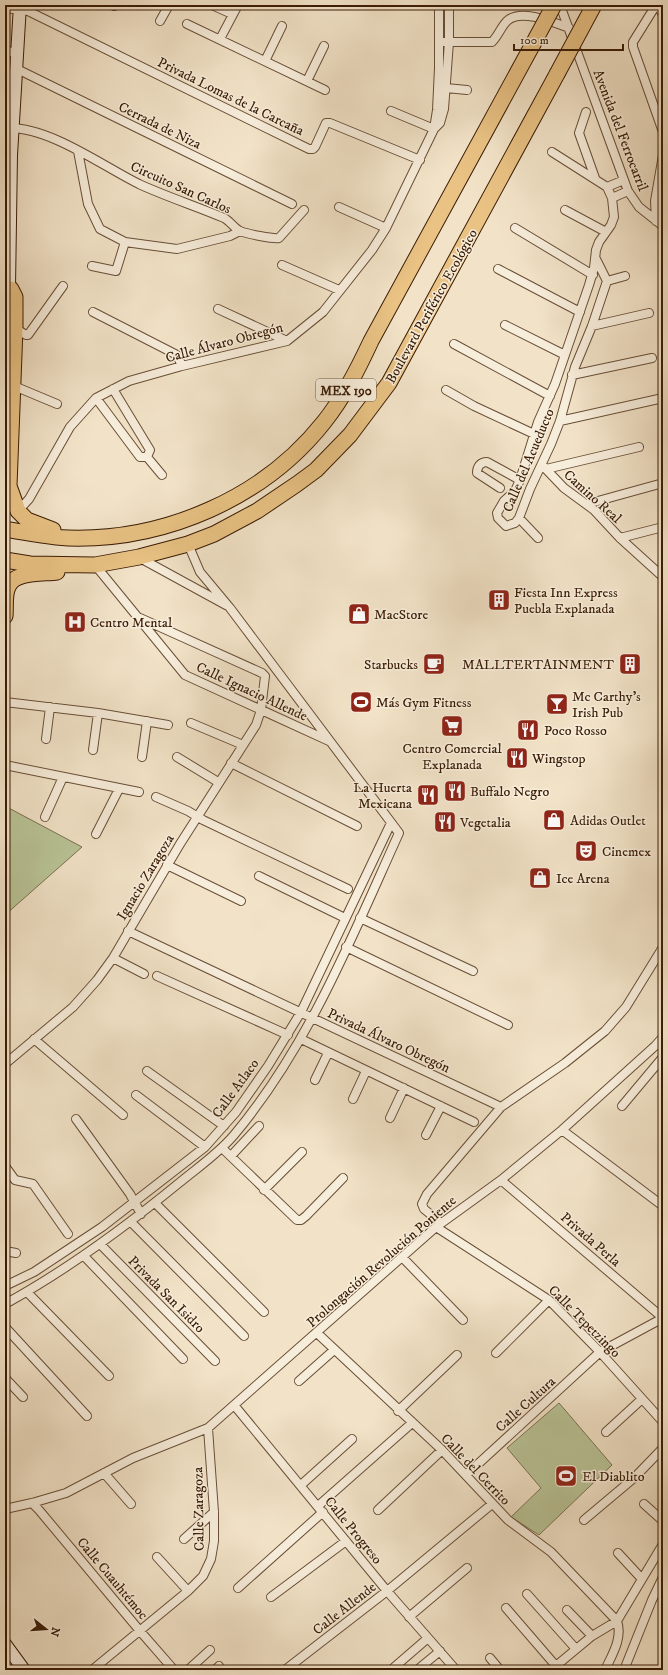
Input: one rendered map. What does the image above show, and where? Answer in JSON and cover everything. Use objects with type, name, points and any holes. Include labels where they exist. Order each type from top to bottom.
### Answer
[{"type":"highway","name":"MEX 190","points":[[5,529],[52,537],[100,537],[143,531],[170,525],[191,518],[219,505],[261,482],[295,452],[324,422],[352,382],[375,334],[554,5]]},
{"type":"highway","name":"Boulevard Periférico Ecológico","points":[[5,560],[30,564],[94,565],[139,557],[188,544],[214,534],[257,511],[297,484],[326,460],[350,435],[389,384],[594,5]]},
{"type":"highway","points":[[8,287],[15,297],[18,330],[9,486],[18,511],[27,520],[43,527],[66,533],[100,537]]},
{"type":"highway","points":[[5,616],[7,590],[10,583],[14,579],[26,576],[70,571],[94,565]]},
{"type":"street","points":[[160,21],[169,5]]},
{"type":"street","points":[[212,5],[232,14]]},
{"type":"street","points":[[220,39],[238,5]]},
{"type":"street","name":"Calle Álvaro Obregón","points":[[18,511],[29,499],[70,427],[96,398],[129,381],[182,366],[287,341],[323,312],[372,250],[386,228],[434,129],[437,110],[440,42],[439,5]]},
{"type":"street","points":[[391,111],[434,129],[443,118],[449,42],[449,5]]},
{"type":"street","name":"Avenida del Ferrocarril","points":[[560,5],[628,191],[639,207],[663,226]]},
{"type":"street","points":[[663,15],[657,5],[633,42],[632,47],[663,132]]},
{"type":"street","points":[[5,341],[5,311],[8,297],[11,294],[8,287],[7,261],[9,131],[8,50],[14,7]]},
{"type":"street","points":[[5,165],[17,69],[14,7]]},
{"type":"street","name":"Privada Lomas de la Carcaña","points":[[14,7],[28,11],[309,149],[313,150],[324,126],[326,123],[330,123],[420,160]]},
{"type":"street","points":[[440,42],[492,42],[505,22],[512,17],[526,16],[569,28]]},
{"type":"street","points":[[187,24],[325,90]]},
{"type":"street","points":[[265,61],[282,26]]},
{"type":"street","points":[[307,81],[324,46]]},
{"type":"street","name":"Cerrada de Niza","points":[[17,69],[292,204]]},
{"type":"street","points":[[446,88],[467,90]]},
{"type":"street","points":[[586,112],[579,133],[595,178]]},
{"type":"street","name":"Circuito San Carlos","points":[[9,131],[19,128],[49,137],[78,151],[139,184],[167,197],[203,209],[227,220],[240,231],[230,236],[177,250],[125,242],[100,229],[88,204],[78,151]]},
{"type":"street","points":[[552,152],[607,186],[624,180]]},
{"type":"street","points":[[656,221],[655,201],[663,155]]},
{"type":"street","name":"Calle del Acueducto","points":[[607,186],[612,198],[614,217],[596,250],[593,275],[555,384],[534,434],[520,480],[514,491],[504,501],[497,514],[498,518],[506,526],[515,523],[519,518],[530,489],[544,467],[560,421],[572,375],[608,281]]},
{"type":"street","points":[[612,198],[628,191]]},
{"type":"street","points":[[339,207],[386,228]]},
{"type":"street","points":[[240,231],[279,238],[304,210]]},
{"type":"street","points":[[566,210],[606,232]]},
{"type":"street","points":[[515,228],[593,275]]},
{"type":"street","points":[[92,266],[116,271],[125,242]]},
{"type":"street","points":[[596,260],[608,281],[625,276]]},
{"type":"street","points":[[282,265],[339,290]]},
{"type":"street","points":[[498,269],[580,312]]},
{"type":"street","points":[[18,330],[28,335],[63,286]]},
{"type":"street","points":[[218,309],[287,341]]},
{"type":"street","points":[[93,312],[177,355],[182,366]]},
{"type":"street","points":[[592,326],[649,313]]},
{"type":"street","points":[[505,325],[565,355]]},
{"type":"street","points":[[454,344],[550,396]]},
{"type":"street","points":[[572,375],[652,358]]},
{"type":"street","points":[[555,384],[568,389]]},
{"type":"street","points":[[14,386],[57,404]]},
{"type":"street","points":[[113,389],[150,450],[147,457]]},
{"type":"street","points":[[446,390],[474,406],[534,434]]},
{"type":"street","points":[[96,398],[140,457],[147,457]]},
{"type":"street","points":[[560,421],[663,398]]},
{"type":"street","points":[[544,467],[639,447]]},
{"type":"street","points":[[147,457],[162,475]]},
{"type":"street","points":[[500,488],[477,473],[477,468],[479,465],[487,462],[520,480]]},
{"type":"street","name":"Camino Real","points":[[544,467],[564,488],[587,504],[620,538],[659,568],[663,577]]},
{"type":"street","points":[[587,504],[663,483]]},
{"type":"street","points":[[519,518],[538,538]]},
{"type":"street","points":[[620,538],[663,527]]},
{"type":"street","points":[[188,544],[200,572],[230,608],[391,823]]},
{"type":"street","points":[[139,557],[230,608]]},
{"type":"street","name":"Calle Ignacio Allende","points":[[94,565],[140,618],[184,675],[329,741]]},
{"type":"street","name":"Ignacio Zaragoza","points":[[5,1064],[73,1007],[97,980],[112,958],[218,782],[256,725],[261,710],[265,676],[262,672],[140,618]]},
{"type":"street","points":[[5,702],[98,713],[168,724]]},
{"type":"street","points":[[46,739],[50,707]]},
{"type":"street","points":[[93,750],[98,713]]},
{"type":"street","points":[[142,757],[147,721]]},
{"type":"street","points":[[192,723],[243,745]]},
{"type":"street","points":[[177,757],[218,782]]},
{"type":"street","points":[[231,763],[357,826]]},
{"type":"street","points":[[5,765],[139,792]]},
{"type":"street","points":[[45,817],[63,776]]},
{"type":"street","points":[[96,834],[119,788]]},
{"type":"street","points":[[156,797],[188,811],[348,889]]},
{"type":"street","name":"Calle Atlaco","points":[[5,1286],[34,1272],[102,1227],[205,1146],[236,1112],[288,1035],[301,1012],[391,823],[399,833],[312,1018],[277,1077],[246,1121],[222,1148],[131,1222],[84,1256],[5,1304]]},
{"type":"street","points":[[168,864],[241,901]]},
{"type":"street","points":[[258,876],[345,918]]},
{"type":"street","points":[[353,903],[364,909]]},
{"type":"street","points":[[360,918],[473,971]]},
{"type":"street","name":"Privada Álvaro Obregón","points":[[128,931],[501,1107]]},
{"type":"street","points":[[346,947],[508,1025]]},
{"type":"street","points":[[438,1225],[424,1209],[422,1204],[424,1199],[501,1107],[565,1063],[605,1031],[626,1007],[663,947]]},
{"type":"street","points":[[112,958],[144,974]]},
{"type":"street","points":[[157,976],[288,1035]]},
{"type":"street","name":"Prolongación Revolución Poniente","points":[[5,1509],[66,1493],[133,1458],[208,1428],[438,1225],[502,1180],[562,1130],[655,1046],[663,1037]]},
{"type":"street","points":[[34,1039],[123,1114]]},
{"type":"street","points":[[300,1039],[474,1122]]},
{"type":"street","points":[[655,1046],[663,1050]]},
{"type":"street","points":[[315,1080],[328,1053]]},
{"type":"street","points":[[622,1106],[663,1057]]},
{"type":"street","points":[[147,1071],[224,1126]]},
{"type":"street","points":[[353,1099],[366,1071]]},
{"type":"street","points":[[390,1118],[404,1088]]},
{"type":"street","points":[[136,1095],[205,1146]]},
{"type":"street","points":[[426,1135],[441,1106]]},
{"type":"street","points":[[236,1112],[246,1121]]},
{"type":"street","points":[[76,1119],[135,1202],[141,1214]]},
{"type":"street","points":[[231,1156],[259,1126]]},
{"type":"street","points":[[562,1130],[663,1206]]},
{"type":"street","points":[[222,1148],[294,1218],[301,1220],[344,1178]]},
{"type":"street","points":[[264,1190],[302,1152]]},
{"type":"street","points":[[5,1166],[15,1180],[33,1184],[68,1234]]},
{"type":"street","name":"Privada Perla","points":[[502,1180],[663,1318]]},
{"type":"street","points":[[155,1203],[264,1312]]},
{"type":"street","points":[[131,1222],[244,1336]]},
{"type":"street","name":"Calle Tepetzingo","points":[[438,1225],[549,1300],[600,1352],[663,1422]]},
{"type":"street","name":"Privada San Isidro","points":[[100,1245],[215,1361]]},
{"type":"street","points":[[5,1251],[16,1253]]},
{"type":"street","points":[[84,1256],[183,1359]]},
{"type":"street","points":[[402,1257],[463,1320]]},
{"type":"street","points":[[34,1272],[42,1282]]},
{"type":"street","points":[[27,1292],[110,1376]]},
{"type":"street","points":[[496,1353],[549,1300]]},
{"type":"street","name":"Calle Cultura","points":[[466,1475],[600,1352],[663,1318]]},
{"type":"street","points":[[5,1327],[87,1416]]},
{"type":"street","name":"Calle del Cerrito","points":[[317,1333],[398,1411],[442,1450],[492,1504],[517,1528],[551,1552],[617,1621]]},
{"type":"street","points":[[299,1382],[334,1350]]},
{"type":"street","points":[[398,1411],[457,1355]]},
{"type":"street","points":[[5,1378],[23,1397]]},
{"type":"street","points":[[606,1432],[642,1399]]},
{"type":"street","name":"Calle Progreso","points":[[234,1405],[301,1485],[386,1591],[456,1670]]},
{"type":"street","points":[[238,1588],[412,1423]]},
{"type":"street","name":"Calle Zaragoza","points":[[92,1670],[188,1591],[203,1576],[211,1559],[214,1541],[214,1512],[208,1428]]},
{"type":"street","points":[[301,1485],[352,1439]]},
{"type":"street","points":[[584,1520],[634,1478],[663,1448]]},
{"type":"street","points":[[378,1510],[442,1450]]},
{"type":"street","points":[[104,1473],[131,1504]]},
{"type":"street","name":"Calle Cuauhtémoc","points":[[32,1503],[174,1670]]},
{"type":"street","name":"Calle Allende","points":[[285,1670],[386,1591],[492,1504]]},
{"type":"street","points":[[644,1504],[663,1521]]},
{"type":"street","points":[[184,1539],[214,1512]]},
{"type":"street","points":[[271,1597],[346,1541]]},
{"type":"street","points":[[506,1608],[554,1668],[592,1636],[617,1621],[663,1544]]},
{"type":"street","points":[[618,1552],[642,1579]]},
{"type":"street","points":[[157,1557],[188,1591]]},
{"type":"street","points":[[409,1617],[467,1568]]},
{"type":"street","points":[[624,1670],[652,1600],[663,1577]]},
{"type":"street","points":[[527,1594],[576,1649]]},
{"type":"street","points":[[567,1610],[592,1636]]},
{"type":"street","points":[[605,1670],[618,1640],[620,1628],[617,1621]]},
{"type":"street","points":[[391,1670],[428,1638]]},
{"type":"street","points":[[5,1644],[24,1670]]},
{"type":"street","points":[[188,1670],[210,1650]]},
{"type":"street","points":[[417,1670],[440,1652]]},
{"type":"street","points":[[490,1658],[500,1670]]},
{"type":"green space","points":[[5,806],[82,847],[5,915]]},
{"type":"green space","name":"El Diablito","points":[[559,1403],[612,1465],[539,1535],[511,1517],[541,1488],[507,1448]]},
{"type":"place","name":"Fiesta Inn Express Puebla Explanada","points":[[499,600]]},
{"type":"place","name":"MacStore","points":[[359,614]]},
{"type":"place","name":"Centro Mental","points":[[75,622]]},
{"type":"place","name":"Starbucks","points":[[434,664]]},
{"type":"place","name":"MALLTERTAINMENT","points":[[630,664]]},
{"type":"place","name":"Más Gym Fitness","points":[[361,702]]},
{"type":"place","name":"Mc Carthy's Irish Pub","points":[[557,704]]},
{"type":"place","name":"Centro Comercial Explanada","points":[[452,726]]},
{"type":"place","name":"Poco Rosso","points":[[528,730]]},
{"type":"place","name":"Wingstop","points":[[517,758]]},
{"type":"place","name":"Buffalo Negro","points":[[455,791]]},
{"type":"place","name":"La Huerta Mexicana","points":[[428,795]]},
{"type":"place","name":"Adidas Outlet","points":[[554,820]]},
{"type":"place","name":"Vegetalia","points":[[445,822]]},
{"type":"place","name":"Cinemex","points":[[586,851]]},
{"type":"place","name":"Ice Arena","points":[[540,878]]},
{"type":"place","name":"El Diablito","points":[[566,1476]]}]
